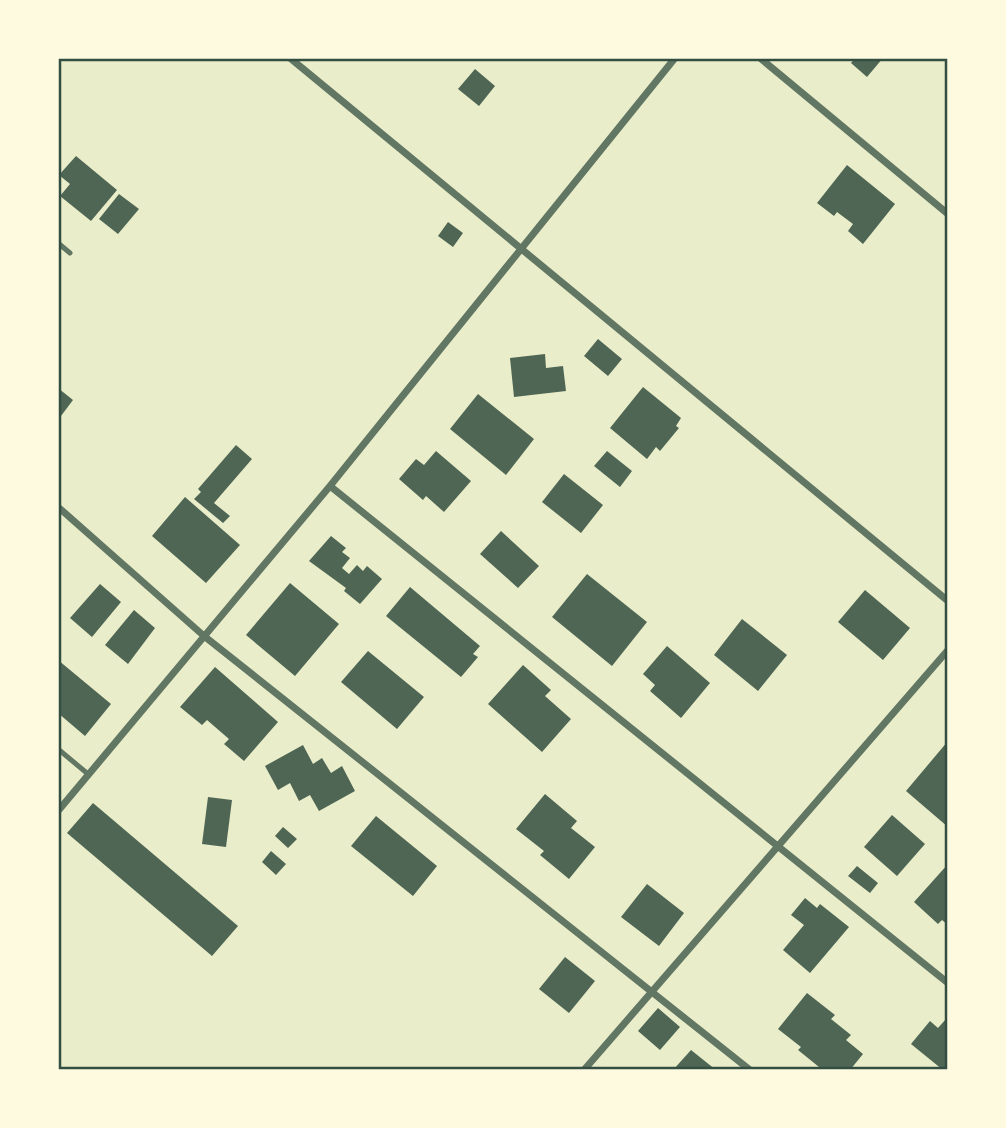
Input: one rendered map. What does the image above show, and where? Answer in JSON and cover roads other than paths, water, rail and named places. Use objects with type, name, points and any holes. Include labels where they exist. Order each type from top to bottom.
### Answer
[{"type":"street","points":[[290,58],[948,601]]},
{"type":"street","points":[[58,811],[330,486],[675,58]]},
{"type":"street","points":[[760,58],[948,214]]},
{"type":"street","points":[[330,486],[948,983]]},
{"type":"street","points":[[58,507],[204,636],[750,1070]]},
{"type":"street","points":[[584,1070],[948,650]]},
{"type":"lane","points":[[58,243],[69,253]]},
{"type":"lane","points":[[58,749],[88,774]]}]
